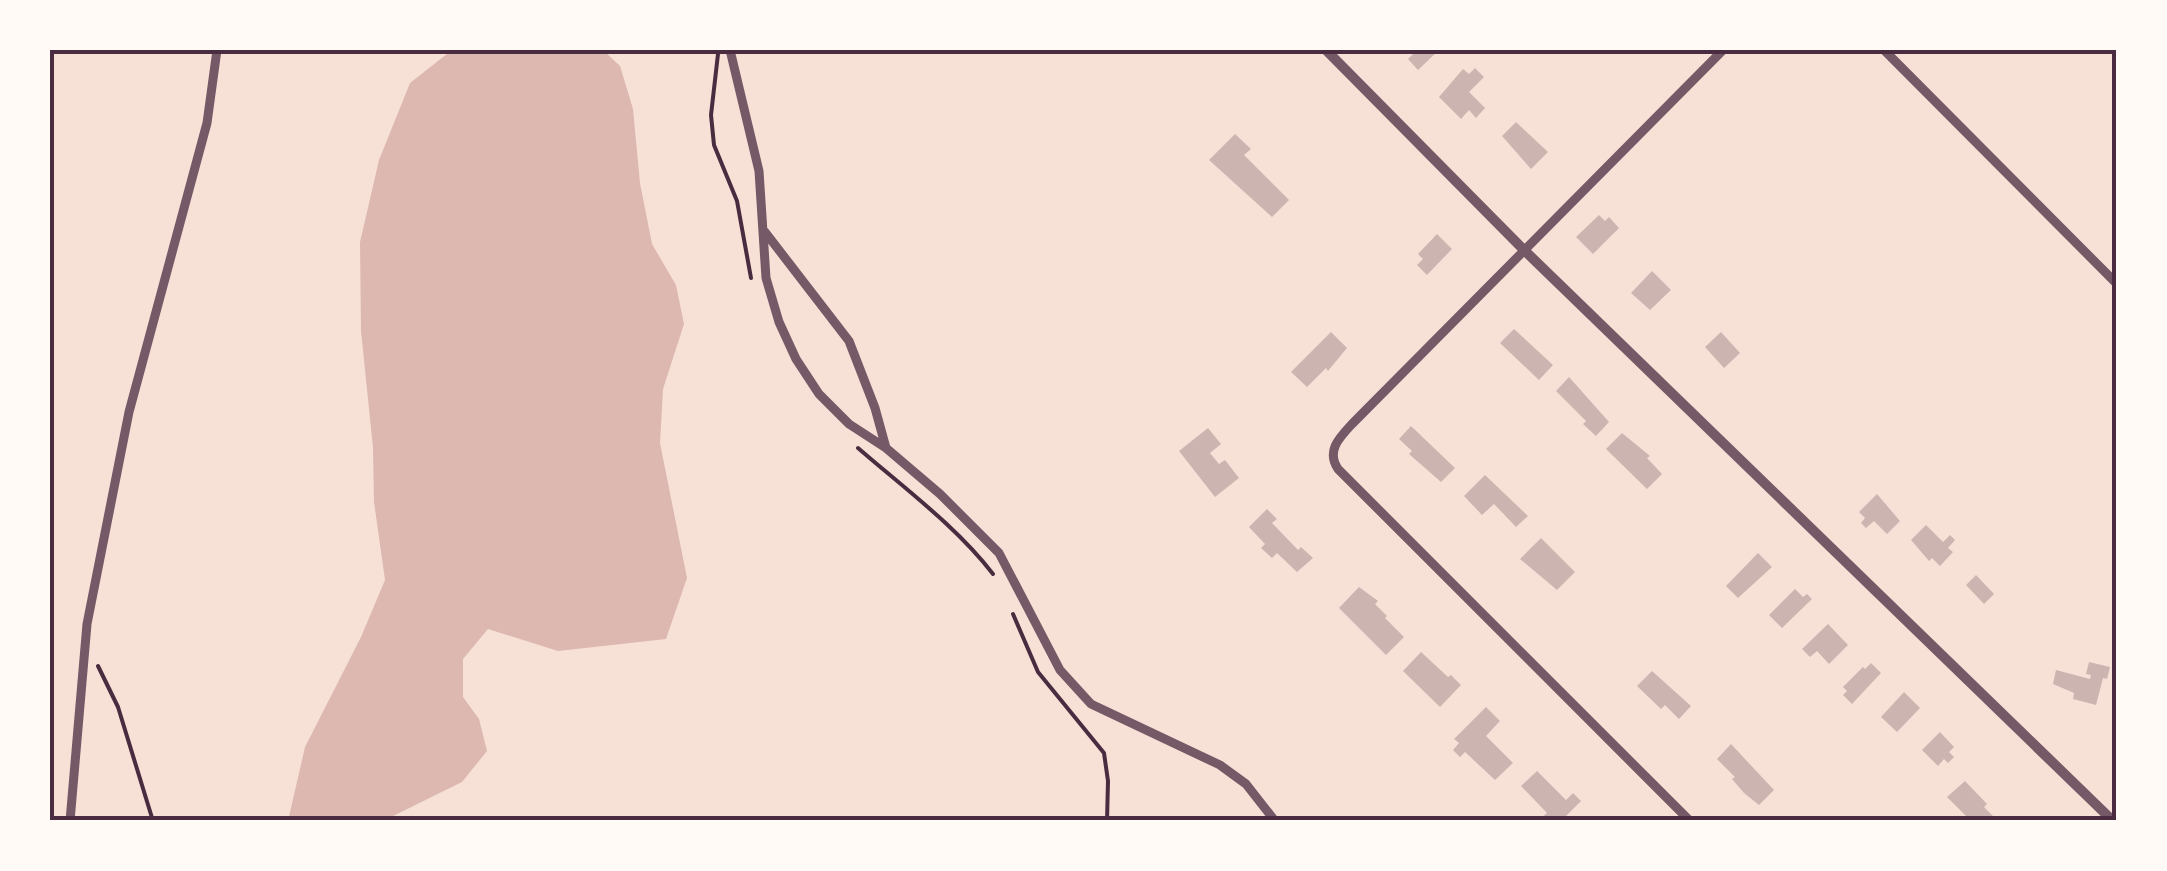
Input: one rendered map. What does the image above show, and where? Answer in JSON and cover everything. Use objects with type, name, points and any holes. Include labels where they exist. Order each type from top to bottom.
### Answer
[{"type":"street","points":[[70,821],[83,654],[130,412],[207,123],[217,50]]},
{"type":"street","points":[[730,50],[759,172],[766,278],[779,322],[796,359],[820,394],[849,424],[886,448],[940,494],[999,553],[1060,670],[1082,696],[1106,714],[1220,765],[1246,784],[1274,821]]},
{"type":"street","points":[[1326,50],[1522,249],[2114,821]]},
{"type":"street","points":[[1690,821],[1338,470],[1332,457],[1333,449],[1352,424],[1723,50]]},
{"type":"street","points":[[1884,50],[2117,284]]},
{"type":"street","points":[[764,232],[849,340],[886,448]]},
{"type":"path","points":[[83,654],[97,663],[118,706],[153,821]]},
{"type":"shaded area","points":[[452,50],[603,50],[620,66],[633,109],[640,183],[652,244],[676,285],[684,324],[663,389],[660,443],[687,578],[666,639],[558,651],[488,629],[463,659],[463,697],[479,719],[487,751],[462,782],[383,821],[288,821],[305,747],[385,580],[374,502],[373,448],[361,331],[360,242],[379,160],[410,83]]},
{"type":"building","points":[[1417,50],[1439,50],[1418,70],[1408,59]]},
{"type":"building","points":[[1475,68],[1484,77],[1469,92],[1485,108],[1476,118],[1469,110],[1461,119],[1439,97],[1463,69],[1469,74]]},
{"type":"building","points":[[1516,122],[1548,152],[1531,169],[1502,136]]},
{"type":"building","points":[[1235,134],[1251,149],[1244,155],[1289,200],[1272,217],[1209,160]]},
{"type":"building","points":[[1599,215],[1605,221],[1609,217],[1619,228],[1593,254],[1576,237]]},
{"type":"building","points":[[1437,234],[1452,249],[1427,275],[1417,265],[1423,259],[1418,254]]},
{"type":"building","points":[[1652,271],[1671,290],[1650,310],[1631,293]]},
{"type":"building","points":[[1514,329],[1553,365],[1539,380],[1500,343]]},
{"type":"building","points":[[1331,332],[1347,348],[1328,371],[1326,368],[1307,387],[1291,372]]},
{"type":"building","points":[[1721,332],[1740,353],[1724,368],[1705,347]]},
{"type":"building","points":[[1569,377],[1609,422],[1596,436],[1556,391]]},
{"type":"building","points":[[1411,426],[1455,468],[1441,482],[1409,454],[1412,451],[1399,439]]},
{"type":"building","points":[[1208,428],[1221,444],[1210,453],[1219,464],[1225,460],[1239,478],[1215,497],[1179,451]]},
{"type":"building","points":[[1622,433],[1650,456],[1647,458],[1662,474],[1647,489],[1606,449]]},
{"type":"building","points":[[1485,475],[1528,516],[1516,527],[1494,504],[1482,515],[1464,496]]},
{"type":"building","points":[[1877,494],[1900,521],[1887,534],[1874,521],[1866,528],[1861,523],[1865,518],[1859,512]]},
{"type":"building","points":[[1267,509],[1277,519],[1272,523],[1298,550],[1301,547],[1313,558],[1297,572],[1277,553],[1272,558],[1261,548],[1265,544],[1249,527]]},
{"type":"building","points":[[1926,525],[1943,542],[1950,535],[1955,540],[1948,548],[1953,552],[1940,566],[1932,558],[1929,561],[1911,540]]},
{"type":"building","points":[[1541,538],[1575,572],[1557,590],[1520,559]]},
{"type":"building","points":[[1758,553],[1772,567],[1738,598],[1726,586]]},
{"type":"building","points":[[1976,575],[1994,594],[1984,604],[1966,585]]},
{"type":"building","points":[[1359,587],[1378,601],[1375,604],[1385,618],[1404,637],[1386,655],[1339,608]]},
{"type":"building","points":[[1795,589],[1812,599],[1782,628],[1769,615]]},
{"type":"building","points":[[1828,624],[1848,645],[1829,664],[1817,651],[1810,657],[1802,649]]},
{"type":"building","points":[[1421,652],[1461,685],[1440,707],[1403,671]]},
{"type":"building","points":[[2089,662],[2110,667],[2096,705],[2073,699],[2074,693],[2053,684],[2056,670],[2090,679],[2091,675],[2086,674]]},
{"type":"building","points":[[1871,663],[1881,673],[1852,704],[1843,695],[1847,691],[1843,687]]},
{"type":"building","points":[[1652,671],[1691,706],[1679,719],[1665,705],[1661,709],[1637,686]]},
{"type":"building","points":[[1904,692],[1920,708],[1897,732],[1881,717]]},
{"type":"building","points":[[1486,707],[1500,721],[1486,736],[1513,763],[1495,780],[1465,752],[1460,757],[1453,750],[1459,743],[1454,739]]},
{"type":"building","points":[[1940,732],[1954,747],[1949,752],[1954,757],[1948,763],[1944,759],[1938,766],[1922,750]]},
{"type":"building","points":[[1731,744],[1774,790],[1759,805],[1717,759]]},
{"type":"building","points":[[1537,771],[1566,800],[1573,793],[1581,801],[1561,821],[1538,821],[1547,813],[1521,786]]},
{"type":"building","points":[[1965,781],[1998,821],[1971,821],[1947,797]]}]
